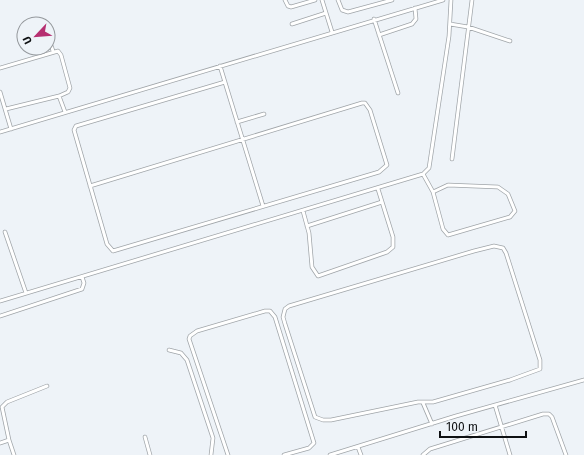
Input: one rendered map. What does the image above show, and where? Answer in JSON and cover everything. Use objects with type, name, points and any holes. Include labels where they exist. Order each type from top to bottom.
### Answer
[{"type":"lane","points":[[285,0],[291,7],[315,0]]},
{"type":"lane","points":[[322,0],[332,32]]},
{"type":"lane","points":[[338,0],[342,10],[348,12],[392,0]]},
{"type":"lane","points":[[424,0],[425,5]]},
{"type":"lane","points":[[0,132],[374,19],[443,0]]},
{"type":"lane","points":[[0,301],[378,189],[423,174],[429,168],[450,24],[451,0]]},
{"type":"lane","points":[[452,159],[472,0]]},
{"type":"lane","points":[[379,35],[412,24],[416,20],[415,8]]},
{"type":"lane","points":[[292,24],[326,13]]},
{"type":"lane","points":[[374,19],[398,93]]},
{"type":"lane","points":[[450,24],[468,27],[510,40]]},
{"type":"lane","points":[[6,109],[60,96],[68,92],[70,88],[61,55],[58,51],[56,51]]},
{"type":"lane","points":[[0,68],[37,56]]},
{"type":"lane","points":[[220,66],[263,206]]},
{"type":"lane","points":[[90,186],[242,141],[362,103],[365,104],[370,110],[386,168],[379,172],[113,251],[107,244],[90,186],[74,130],[76,126],[225,82]]},
{"type":"lane","points":[[0,92],[11,128]]},
{"type":"lane","points":[[60,96],[65,112]]},
{"type":"lane","points":[[237,122],[264,114]]},
{"type":"lane","points":[[423,174],[433,192],[443,229],[448,234],[510,217],[515,211],[508,194],[498,187],[448,185],[433,192]]},
{"type":"lane","points":[[303,211],[309,233],[312,267],[318,276],[387,252],[393,247],[393,237],[378,189]]},
{"type":"lane","points":[[307,226],[382,202]]},
{"type":"lane","points":[[5,232],[26,294]]},
{"type":"lane","points":[[494,246],[502,248],[506,253],[521,298],[540,360],[540,369],[503,382],[433,402],[424,403],[412,403],[331,420],[323,420],[314,417],[285,324],[283,312],[289,306],[474,250],[494,246]]},
{"type":"lane","points":[[0,316],[82,289],[84,283],[82,277]]},
{"type":"lane","points":[[228,455],[189,339],[190,336],[197,331],[265,311],[270,311],[275,316],[314,443],[309,448],[284,455]]},
{"type":"lane","points":[[169,350],[180,353],[187,360],[213,438],[211,455]]},
{"type":"lane","points":[[330,455],[495,405],[584,380]]},
{"type":"lane","points":[[14,455],[9,440],[2,407],[7,402],[47,386]]},
{"type":"lane","points":[[424,403],[432,424]]},
{"type":"lane","points":[[495,405],[510,455]]},
{"type":"lane","points":[[423,455],[430,449],[543,414],[549,414],[556,425],[566,455]]},
{"type":"lane","points":[[145,437],[150,455]]},
{"type":"lane","points":[[0,443],[9,440]]},
{"type":"lane","points":[[358,446],[361,455]]}]
